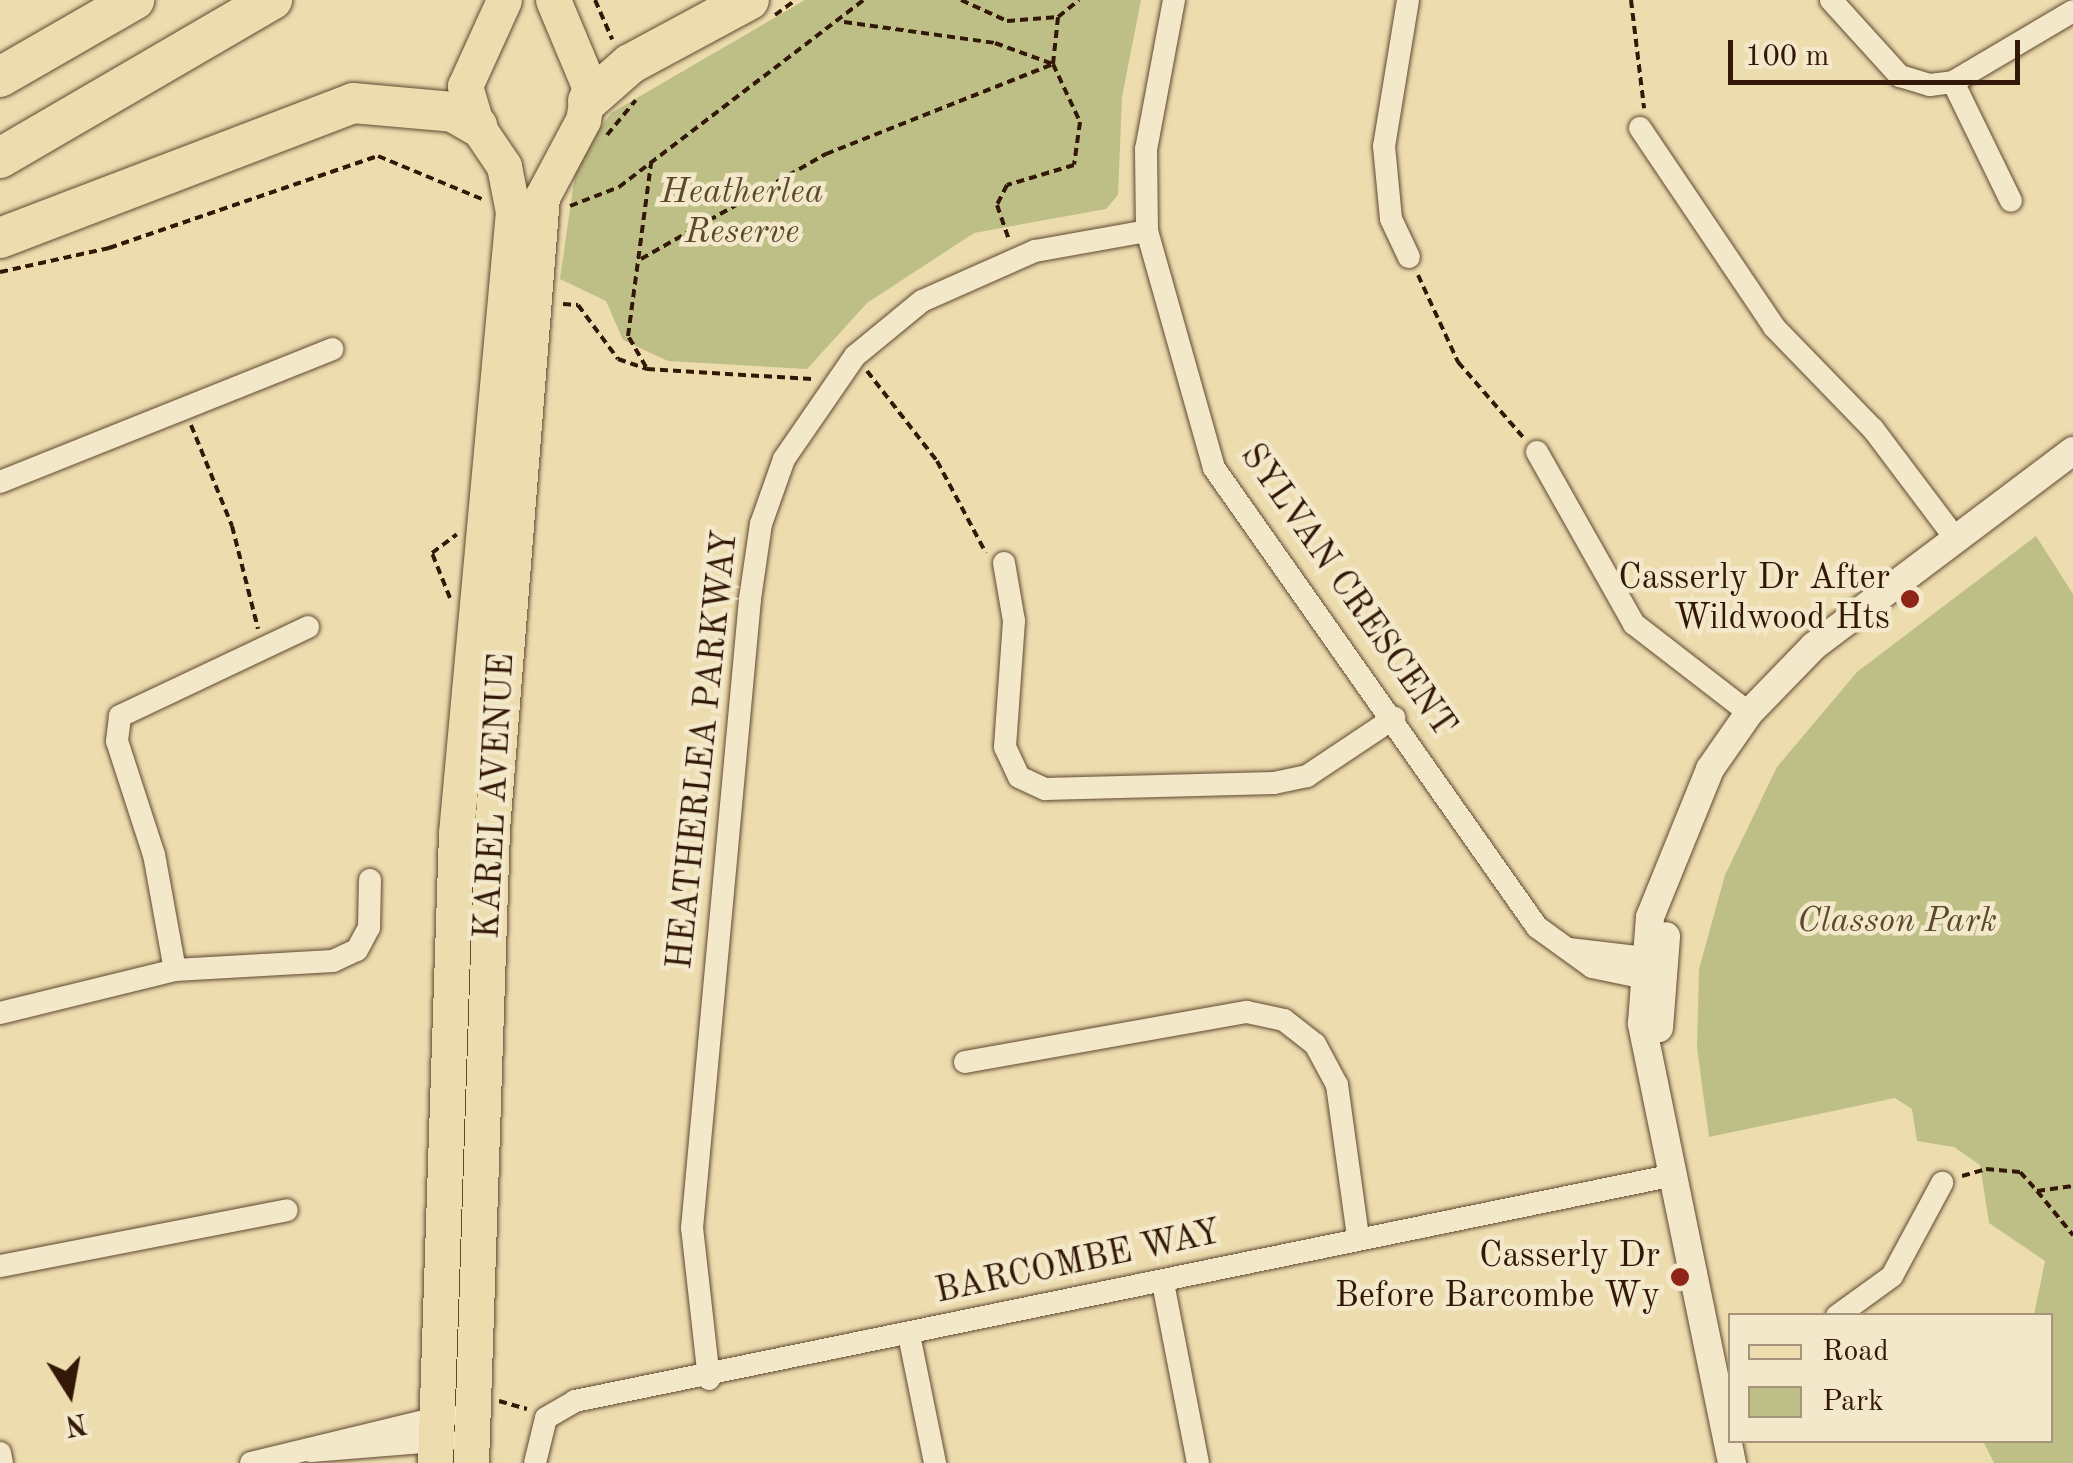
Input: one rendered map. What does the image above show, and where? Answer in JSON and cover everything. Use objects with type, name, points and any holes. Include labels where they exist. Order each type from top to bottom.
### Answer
[{"type":"highway","points":[[0,77],[134,0]]},
{"type":"highway","points":[[0,158],[272,0]]},
{"type":"highway","points":[[588,101],[630,64],[749,0]]},
{"type":"highway","points":[[0,238],[353,103],[453,112],[481,132]]},
{"type":"main road","name":"KAREL AVENUE","points":[[436,1439],[441,1173],[462,749],[512,212],[504,166],[481,132],[468,76],[504,0]]},
{"type":"main road","points":[[553,0],[583,58],[588,101]]},
{"type":"main road","name":"KAREL AVENUE","points":[[481,1427],[483,1042],[542,197],[584,139],[588,101]]},
{"type":"main road","points":[[481,132],[528,148],[584,139]]},
{"type":"main road","points":[[441,1173],[457,1138],[462,1043],[483,1042]]},
{"type":"street","name":"SYLVAN CRESCENT","points":[[1174,0],[1146,149],[1146,231],[1214,468],[1394,718],[1536,927],[1561,948],[1651,969]]},
{"type":"street","points":[[1408,0],[1384,146],[1391,218],[1409,257]]},
{"type":"street","points":[[1831,0],[1900,76],[1954,82],[2073,11]]},
{"type":"street","points":[[1954,82],[2011,201]]},
{"type":"street","points":[[1640,128],[1774,327],[1873,429],[1955,538]]},
{"type":"street","name":"HEATHERLEA PARKWAY","points":[[710,1378],[692,1228],[758,543],[784,459],[855,356],[922,301],[1015,258],[1146,231]]},
{"type":"street","points":[[0,482],[332,350]]},
{"type":"street","points":[[1728,1422],[1720,1340],[1674,1175],[1652,1062],[1651,969],[1666,875],[1710,769],[1748,713],[1814,646],[2073,451]]},
{"type":"street","points":[[1537,452],[1634,624],[1748,713]]},
{"type":"street","points":[[1004,563],[1014,621],[1006,747],[1019,777],[1045,789],[1274,784],[1307,776],[1394,718]]},
{"type":"street","points":[[176,970],[154,855],[117,741],[120,716],[264,651],[308,626]]},
{"type":"street","points":[[0,1013],[176,970],[345,956],[369,928],[370,880]]},
{"type":"street","points":[[965,1062],[1247,1012],[1284,1020],[1315,1044],[1337,1085],[1358,1236]]},
{"type":"street","name":"BARCOMBE WAY","points":[[546,1418],[575,1401],[710,1378],[1163,1284],[1358,1236],[1674,1175]]},
{"type":"street","points":[[1840,1313],[1892,1276],[1942,1183]]},
{"type":"street","points":[[0,1266],[287,1210]]},
{"type":"street","points":[[1163,1284],[1198,1463]]},
{"type":"street","points":[[909,1335],[935,1463]]},
{"type":"street","points":[[535,1463],[546,1418]]},
{"type":"street","points":[[252,1463],[309,1451],[436,1439],[481,1427]]},
{"type":"street","points":[[0,1454],[2,1463]]},
{"type":"path","points":[[570,206],[601,200],[844,22],[864,0]]},
{"type":"path","points":[[960,0],[1007,20],[1058,17],[1080,0]]},
{"type":"path","points":[[1631,0],[1646,77],[1640,128]]},
{"type":"path","points":[[1015,258],[997,205],[1006,185],[1074,165],[1080,122],[1053,64],[1058,17]]},
{"type":"path","points":[[844,22],[927,30],[1053,64]]},
{"type":"path","points":[[641,259],[826,154],[1053,64]]},
{"type":"path","points":[[584,139],[647,87]]},
{"type":"path","points":[[0,272],[110,248],[378,156],[403,158],[467,196],[499,201]]},
{"type":"path","points":[[647,369],[628,336],[651,164]]},
{"type":"path","points":[[563,214],[564,199]]},
{"type":"path","points":[[1409,257],[1458,362],[1537,452]]},
{"type":"path","points":[[557,317],[559,285]]},
{"type":"path","points":[[558,303],[578,306],[618,359],[647,369],[803,384],[825,368]]},
{"type":"path","points":[[855,356],[937,461],[970,537],[1004,563]]},
{"type":"path","points":[[196,438],[232,526],[264,651]]},
{"type":"path","points":[[1942,1183],[1986,1169],[2020,1172],[2073,1236]]},
{"type":"path","points":[[2037,1191],[2073,1186]]},
{"type":"path","points":[[496,1387],[481,1427],[546,1418]]},
{"type":"green space","name":"Heatherlea Reserve","points":[[805,0],[1141,0],[1122,97],[1118,195],[1106,209],[974,233],[867,303],[807,369],[668,361],[623,340],[606,301],[560,279],[577,160],[611,113]]},
{"type":"green space","name":"Classon Park","points":[[2036,536],[2073,594],[2073,1463],[1994,1463],[1984,1443],[2053,1443],[2053,1313],[2034,1313],[2045,1261],[1989,1223],[1980,1165],[1954,1147],[1917,1141],[1912,1109],[1895,1098],[1709,1137],[1697,1048],[1699,969],[1725,875],[1777,767],[1857,672]]},
{"type":"place","name":"Casserly Dr After Wildwood Hts","points":[[1910,599]]},
{"type":"place","name":"Casserly Dr Before Barcombe Wy","points":[[1680,1277]]}]
